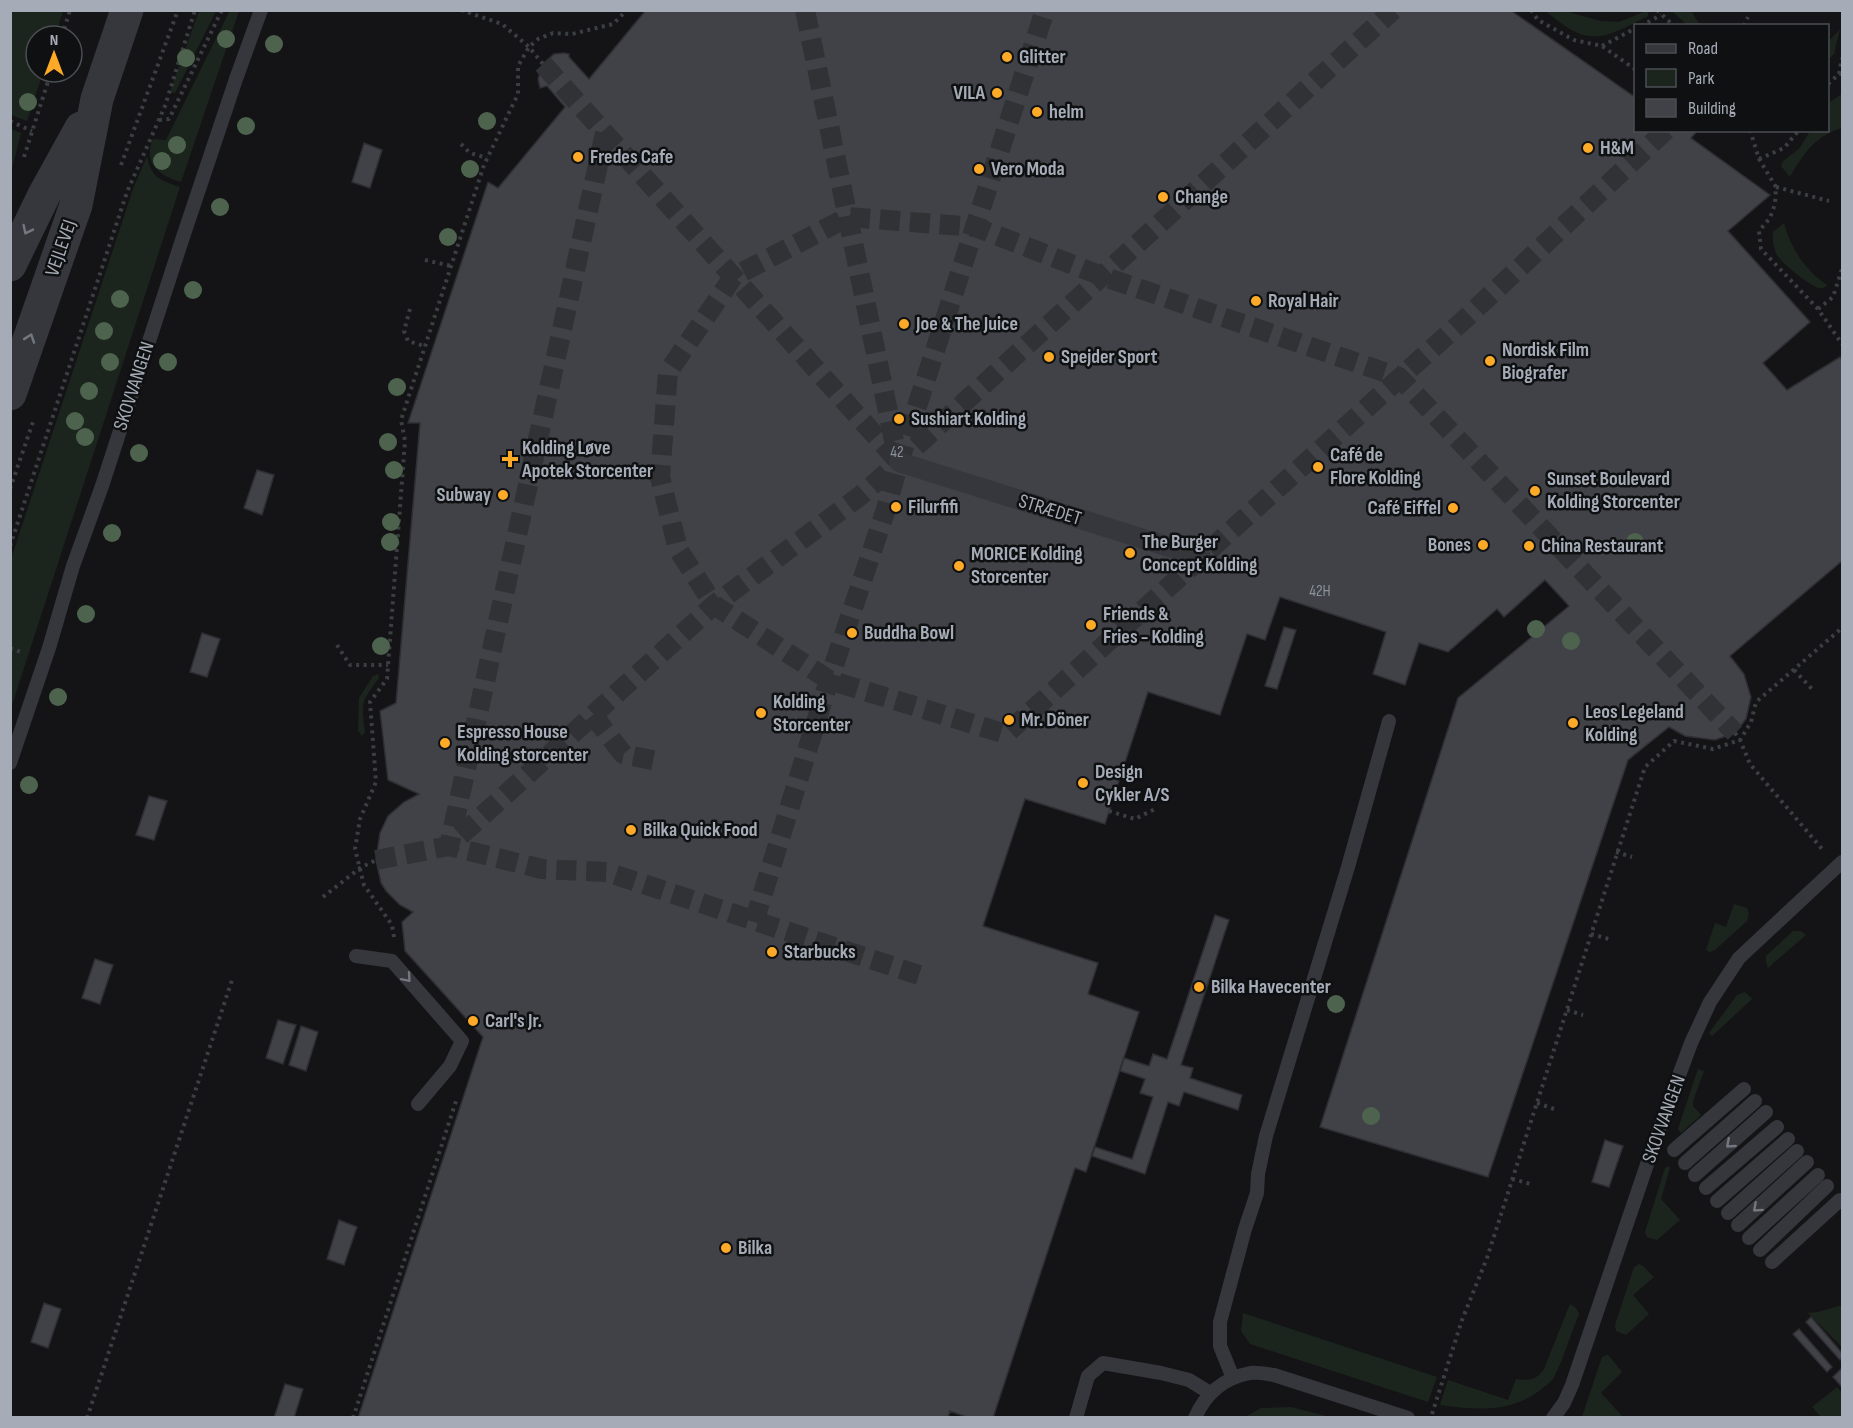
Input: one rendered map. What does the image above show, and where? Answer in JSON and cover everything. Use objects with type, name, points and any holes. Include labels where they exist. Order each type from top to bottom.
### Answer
[{"type":"street","name":"VEJLEVEJ","points":[[10,394],[76,205],[97,99],[127,10]]},
{"type":"street","name":"VEJLEVEJ","points":[[10,265],[44,195],[97,99]]},
{"type":"street","name":"STRÆDET","points":[[899,462],[1201,557]]},
{"type":"lane","name":"SKOVVANGEN","points":[[10,763],[49,648],[73,566],[102,486],[182,240],[261,10]]},
{"type":"lane","points":[[1233,1378],[1220,1346],[1220,1322],[1257,1193],[1258,1174],[1266,1136],[1348,867],[1389,721]]},
{"type":"lane","name":"SKOVVANGEN","points":[[1553,1418],[1564,1403],[1572,1385],[1656,1138],[1691,1043],[1710,1002],[1739,958],[1840,864]]},
{"type":"lane","points":[[356,956],[392,961],[462,1041],[450,1066],[418,1104]]},
{"type":"lane","points":[[1674,1150],[1744,1089]]},
{"type":"lane","points":[[1685,1163],[1755,1101]]},
{"type":"lane","points":[[1695,1175],[1766,1112]]},
{"type":"lane","points":[[1706,1188],[1777,1126]]},
{"type":"lane","points":[[1717,1201],[1788,1139]]},
{"type":"lane","points":[[1728,1213],[1797,1151]]},
{"type":"lane","points":[[1738,1225],[1807,1162]]},
{"type":"lane","points":[[1749,1238],[1818,1175]]},
{"type":"lane","points":[[1760,1250],[1827,1186]]},
{"type":"lane","points":[[1772,1262],[1840,1200]]},
{"type":"lane","points":[[1076,1418],[1088,1376],[1103,1363],[1189,1380],[1210,1393]]},
{"type":"lane","points":[[1195,1418],[1210,1393],[1233,1378],[1252,1373],[1274,1375],[1408,1418]]},
{"type":"path","points":[[10,546],[127,192],[159,120],[195,10]]},
{"type":"path","points":[[159,120],[169,119],[222,10]]},
{"type":"path","points":[[461,10],[502,24],[529,47],[543,64]]},
{"type":"path","points":[[396,948],[392,925],[364,885],[355,849],[360,819],[376,782],[370,702],[387,679],[405,441],[400,420],[487,158],[518,94],[518,66],[529,47],[538,39],[554,33],[572,34],[613,24],[627,10]]},
{"type":"path","points":[[1531,10],[1538,20],[1574,40],[1602,46],[1634,69]]},
{"type":"path","points":[[1644,24],[1659,13],[1672,24]]},
{"type":"path","points":[[1745,24],[1748,17]]},
{"type":"path","points":[[1602,46],[1634,29]]},
{"type":"path","points":[[1841,74],[1842,58]]},
{"type":"path","points":[[21,164],[47,84]]},
{"type":"path","points":[[10,121],[32,131]]},
{"type":"path","points":[[1751,132],[1759,159],[1776,187],[1775,204],[1770,218],[1759,231],[1761,249],[1818,309],[1842,344]]},
{"type":"path","points":[[1759,159],[1784,148],[1796,132]]},
{"type":"path","points":[[461,144],[470,153],[487,158]]},
{"type":"path","points":[[1776,187],[1829,201]]},
{"type":"path","points":[[425,260],[451,266]]},
{"type":"path","points":[[1818,309],[1833,297],[1842,269]]},
{"type":"path","points":[[410,309],[404,331],[408,341],[424,346]]},
{"type":"path","points":[[1430,1418],[1462,1320],[1487,1258],[1645,767],[1674,741],[1713,749],[1740,740],[1751,722],[1756,702],[1842,628]]},
{"type":"path","points":[[337,645],[350,665],[388,665]]},
{"type":"path","points":[[1794,670],[1812,689]]},
{"type":"path","points":[[1735,733],[1750,764],[1840,864]]},
{"type":"path","points":[[1109,811],[1135,819],[1157,808]]},
{"type":"path","points":[[1616,852],[1632,856]]},
{"type":"path","points":[[323,897],[360,868],[376,861]]},
{"type":"path","points":[[1591,934],[1609,939]]},
{"type":"path","points":[[87,1418],[232,980]]},
{"type":"path","points":[[1567,1010],[1583,1015]]},
{"type":"path","points":[[1537,1103],[1554,1108]]},
{"type":"path","points":[[353,1418],[452,1113]]},
{"type":"path","points":[[1512,1179],[1531,1184]]},
{"type":"green space","points":[[11,10],[63,11],[59,24],[24,24],[24,84],[39,84],[27,121],[11,115]]},
{"type":"green space","points":[[230,10],[239,11],[181,182],[166,176],[155,167],[151,162],[150,147],[153,139],[166,140]]},
{"type":"green space","points":[[199,11],[216,11],[175,93],[170,92]]},
{"type":"green space","points":[[1546,11],[1565,11],[1601,21],[1619,22],[1646,11],[1648,11],[1648,16],[1619,31],[1596,36],[1573,31]]},
{"type":"green space","points":[[1672,11],[1691,11],[1699,24],[1686,24]]},
{"type":"green space","points":[[1840,29],[1834,54],[1829,59],[1829,41]]},
{"type":"green space","points":[[1842,94],[1842,128],[1825,135],[1811,146],[1790,177],[1781,166],[1783,161],[1799,149],[1809,132],[1829,132],[1829,102]]},
{"type":"green space","points":[[10,129],[21,133],[11,172]]},
{"type":"green space","points":[[147,156],[154,174],[180,187],[11,708],[11,559],[133,189]]},
{"type":"green space","points":[[1784,223],[1800,258],[1812,273],[1827,285],[1824,288],[1810,284],[1778,256],[1774,246],[1773,232]]},
{"type":"green space","points":[[378,674],[379,678],[364,702],[365,732],[362,736],[358,731],[359,698],[373,676]]},
{"type":"green space","points":[[1734,904],[1747,908],[1749,914],[1747,921],[1715,950],[1710,952],[1706,950],[1715,923],[1726,927]]},
{"type":"green space","points":[[1793,931],[1801,931],[1806,935],[1768,968],[1766,956]]},
{"type":"green space","points":[[1745,992],[1752,999],[1712,1036],[1709,1033],[1737,995]]},
{"type":"green space","points":[[1698,1069],[1704,1071],[1693,1106],[1701,1115],[1681,1133],[1678,1129]]},
{"type":"green space","points":[[1668,1166],[1670,1168],[1661,1199],[1680,1220],[1657,1240],[1647,1237],[1645,1232],[1665,1168]]},
{"type":"green space","points":[[1639,1264],[1654,1277],[1633,1295],[1649,1314],[1626,1335],[1616,1331],[1615,1325],[1634,1267]]},
{"type":"green space","points":[[1570,1304],[1579,1314],[1553,1379],[1539,1391],[1516,1403],[1491,1408],[1440,1405],[1448,1380],[1508,1400],[1516,1379],[1532,1379],[1544,1369]]},
{"type":"green space","points":[[1842,1305],[1842,1347],[1808,1313]]},
{"type":"green space","points":[[1243,1313],[1437,1377],[1428,1402],[1250,1344],[1241,1331]]},
{"type":"green space","points":[[1607,1355],[1622,1372],[1601,1393],[1623,1417],[1582,1417],[1602,1357]]},
{"type":"green space","points":[[1837,1387],[1842,1393],[1842,1417],[1821,1417],[1812,1407]]},
{"type":"green space","points":[[1291,1407],[1330,1417],[1245,1417],[1261,1408]]},
{"type":"building","name":"Kolding Storcenter","points":[[646,10],[1510,10],[1634,97],[1634,132],[1696,132],[1691,138],[1770,195],[1728,231],[1810,322],[1763,363],[1787,390],[1840,357],[1842,360],[1842,561],[1730,656],[1744,674],[1751,697],[1746,719],[1735,733],[1715,740],[1685,736],[1669,727],[1628,760],[1488,1177],[1320,1127],[1458,698],[1569,606],[1545,580],[1504,617],[1497,609],[1448,652],[1419,643],[1405,685],[1373,674],[1386,632],[1280,597],[1265,640],[1247,634],[1220,715],[1148,692],[1105,824],[1025,799],[983,926],[1098,963],[1088,994],[1139,1012],[1086,1172],[1075,1168],[993,1418],[969,1418],[950,1411],[948,1418],[358,1418],[483,1037],[405,951],[402,922],[413,912],[400,905],[386,891],[381,883],[376,860],[380,833],[388,816],[404,802],[419,794],[388,780],[380,711],[396,703],[420,423],[408,423],[488,182],[498,188],[565,107],[547,86],[540,88],[538,79],[543,64],[554,54],[569,54],[569,57],[589,79]]},
{"type":"building","points":[[364,143],[382,150],[370,188],[352,182]]},
{"type":"building","points":[[257,470],[274,475],[262,515],[244,508]]},
{"type":"building","points":[[1284,627],[1296,630],[1277,689],[1265,686]]},
{"type":"building","points":[[202,633],[220,639],[207,677],[190,672]]},
{"type":"building","points":[[149,796],[167,801],[154,840],[136,835]]},
{"type":"building","name":"Bilka Havecenter","points":[[1215,915],[1229,920],[1181,1065],[1193,1068],[1190,1078],[1242,1095],[1238,1110],[1184,1092],[1179,1106],[1168,1102],[1145,1174],[1092,1156],[1095,1147],[1132,1159],[1153,1097],[1140,1093],[1145,1079],[1120,1071],[1124,1058],[1149,1066],[1153,1054],[1167,1059]]},
{"type":"building","points":[[95,959],[113,965],[100,1004],[82,998]]},
{"type":"building","points":[[278,1020],[296,1025],[283,1064],[266,1058]]},
{"type":"building","points":[[301,1026],[318,1032],[306,1071],[289,1065]]},
{"type":"building","points":[[1605,1140],[1623,1146],[1609,1187],[1592,1182]]},
{"type":"building","points":[[339,1220],[357,1227],[344,1265],[327,1259]]},
{"type":"building","points":[[44,1303],[61,1309],[48,1348],[31,1342]]},
{"type":"building","points":[[1811,1317],[1842,1353],[1840,1360],[1806,1322]]},
{"type":"building","points":[[1799,1329],[1832,1367],[1827,1372],[1793,1334]]},
{"type":"building","points":[[1842,1368],[1842,1387],[1833,1377]]},
{"type":"building","points":[[285,1384],[303,1389],[294,1418],[274,1418]]},
{"type":"tunnel","points":[[805,10],[898,460]]},
{"type":"tunnel","points":[[754,922],[829,680],[1045,10]]},
{"type":"tunnel","points":[[376,860],[449,846],[714,605],[860,496],[899,462],[1393,10]]},
{"type":"tunnel","points":[[543,64],[899,462]]},
{"type":"tunnel","points":[[1400,378],[1664,132]]},
{"type":"tunnel","points":[[605,133],[449,846],[542,869],[607,872],[919,975]]},
{"type":"tunnel","points":[[848,217],[975,227],[1102,276],[1400,378],[1006,734],[829,680],[714,605],[678,549],[660,477],[668,372],[733,277],[848,217]]},
{"type":"tunnel","points":[[1400,378],[1735,733]]},
{"type":"tunnel","points":[[593,715],[623,754],[657,761]]},
{"type":"place","name":"Glitter","points":[[1007,57]]},
{"type":"place","name":"VILA","points":[[997,93]]},
{"type":"place","name":"helm","points":[[1037,112]]},
{"type":"place","name":"H&M","points":[[1588,148]]},
{"type":"place","name":"Fredes Cafe","points":[[578,157]]},
{"type":"place","name":"Vero Moda","points":[[979,169]]},
{"type":"place","name":"Change","points":[[1163,197]]},
{"type":"place","name":"Royal Hair","points":[[1256,301]]},
{"type":"place","name":"Joe & The Juice","points":[[904,324]]},
{"type":"place","name":"Spejder Sport","points":[[1049,357]]},
{"type":"place","name":"Nordisk Film Biografer","points":[[1490,361]]},
{"type":"place","name":"Sushiart Kolding","points":[[899,419]]},
{"type":"place","name":"Kolding Løve Apotek Storcenter","points":[[510,459]]},
{"type":"place","name":"Café de Flore Kolding","points":[[1318,467]]},
{"type":"place","name":"Sunset Boulevard Kolding Storcenter","points":[[1535,491]]},
{"type":"place","name":"Subway","points":[[503,495]]},
{"type":"place","name":"Filurfifi","points":[[896,507]]},
{"type":"place","name":"Café Eiffel","points":[[1453,508]]},
{"type":"place","name":"Bones","points":[[1483,545]]},
{"type":"place","name":"China Restaurant","points":[[1529,546]]},
{"type":"place","name":"The Burger Concept Kolding","points":[[1130,553]]},
{"type":"place","name":"MORICE Kolding Storcenter","points":[[959,566]]},
{"type":"place","name":"Friends & Fries - Kolding","points":[[1091,625]]},
{"type":"place","name":"Buddha Bowl","points":[[852,633]]},
{"type":"place","name":"Kolding Storcenter","points":[[761,713]]},
{"type":"place","name":"Mr. Döner","points":[[1009,720]]},
{"type":"place","name":"Leos Legeland Kolding","points":[[1573,723]]},
{"type":"place","name":"Espresso House Kolding storcenter","points":[[445,743]]},
{"type":"place","name":"Design Cykler A/S","points":[[1083,783]]},
{"type":"place","name":"Bilka Quick Food","points":[[631,830]]},
{"type":"place","name":"Starbucks","points":[[772,952]]},
{"type":"place","name":"Bilka Havecenter","points":[[1199,987]]},
{"type":"place","name":"Carl's Jr.","points":[[473,1021]]},
{"type":"place","name":"Bilka","points":[[726,1248]]}]
